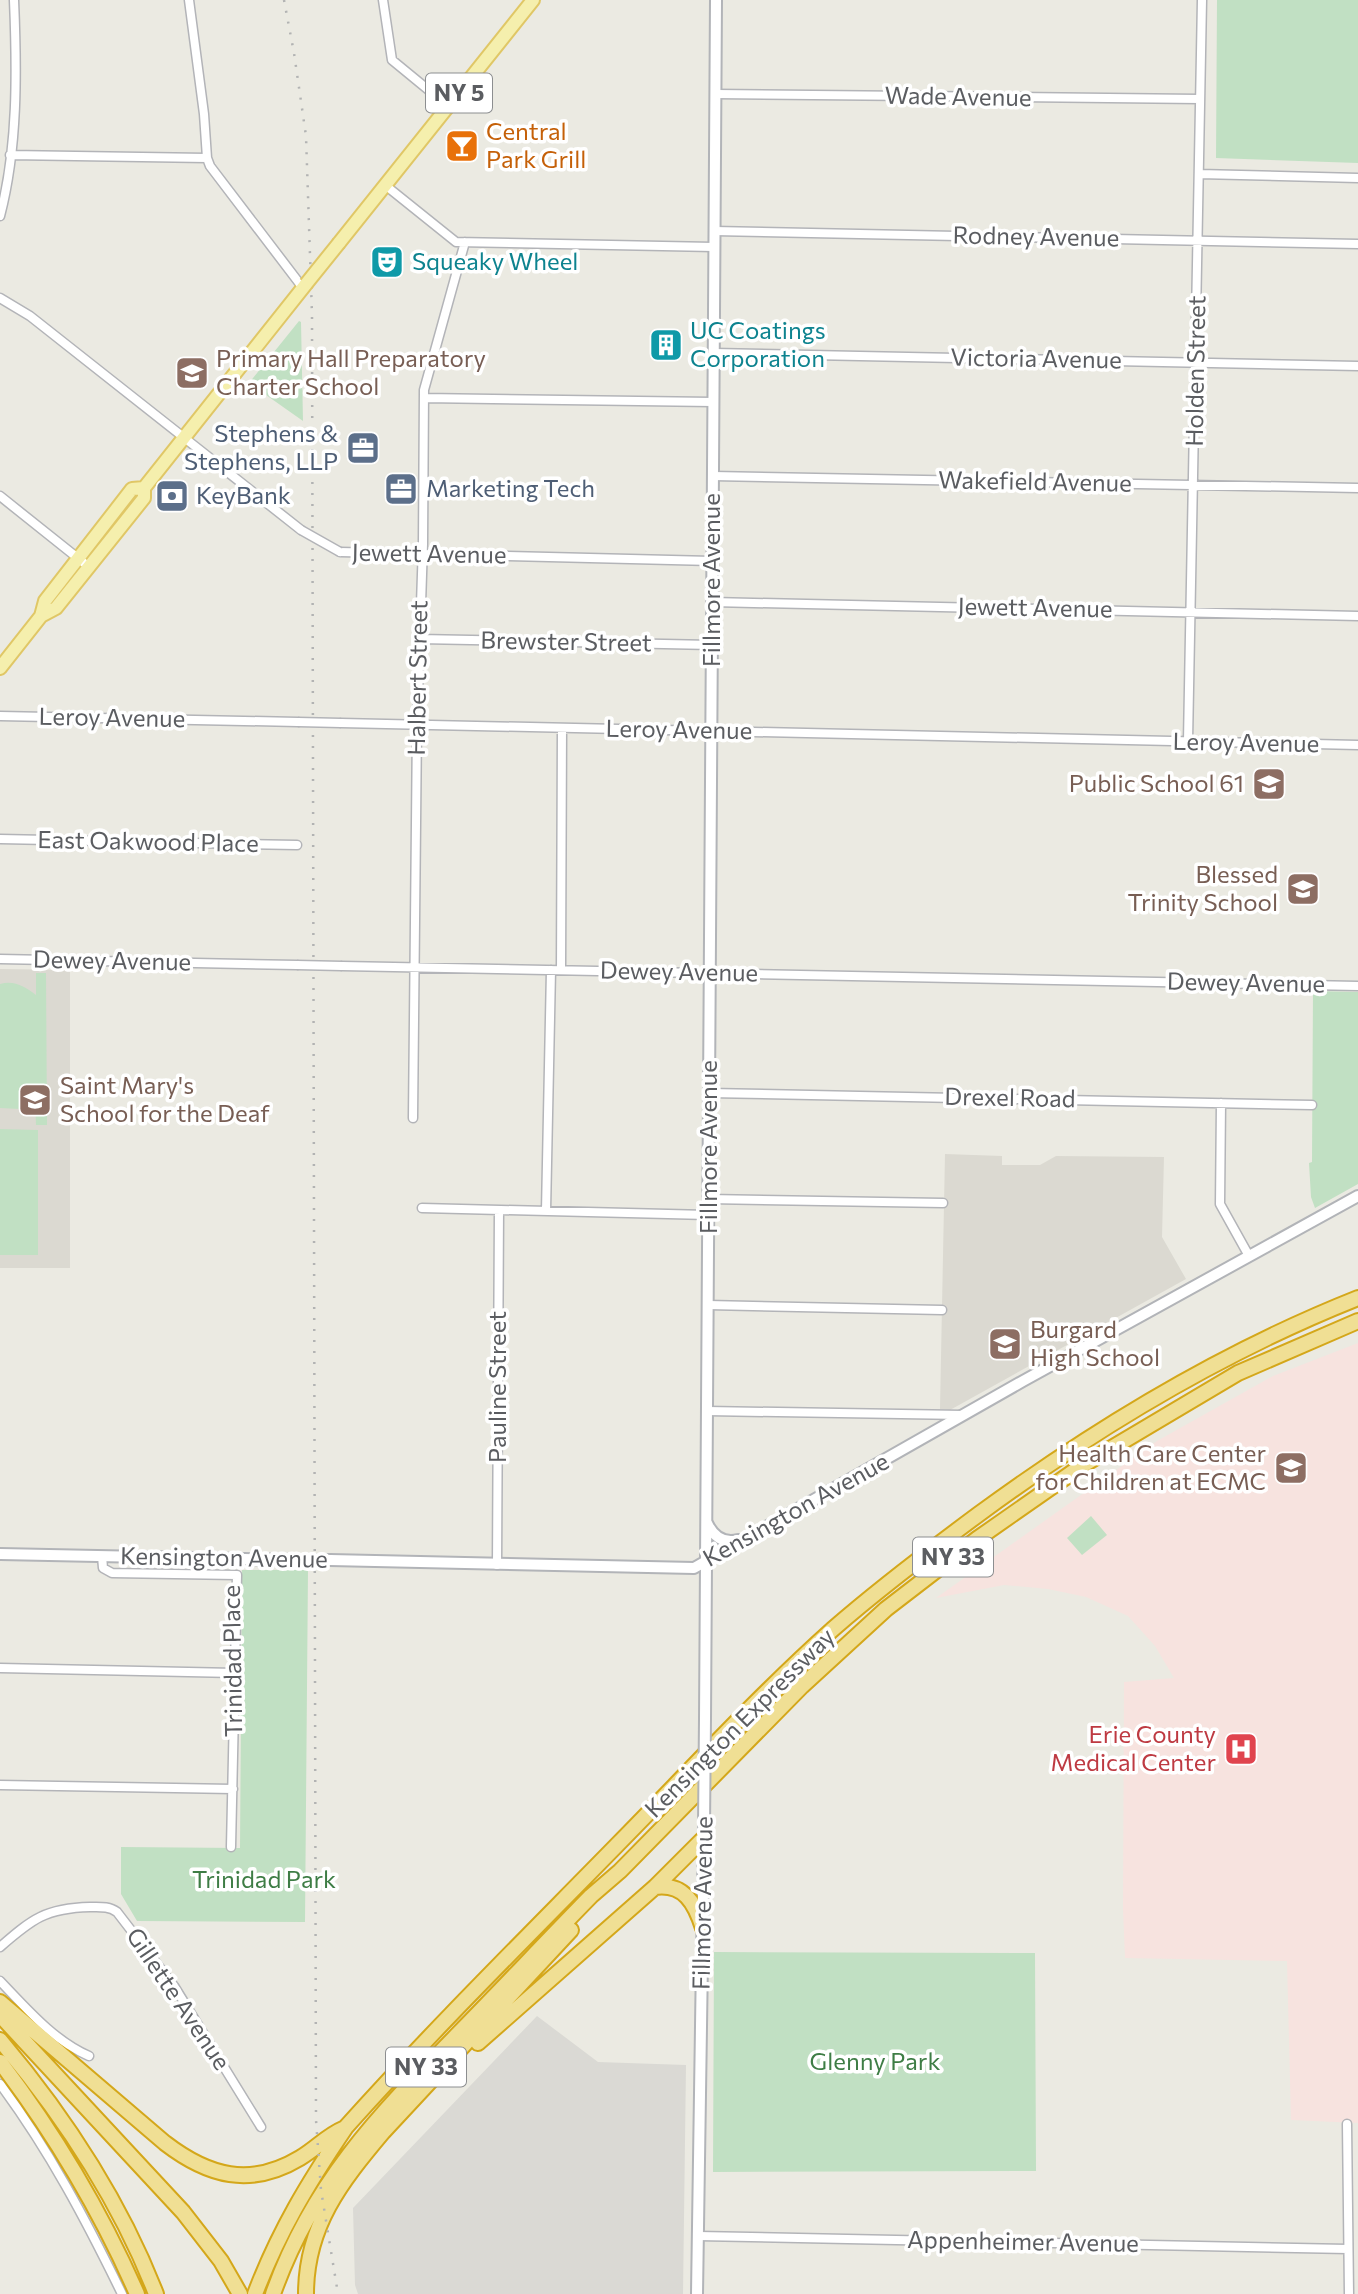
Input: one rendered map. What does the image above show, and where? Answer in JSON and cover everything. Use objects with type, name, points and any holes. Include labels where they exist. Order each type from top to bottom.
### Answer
[{"type":"highway","name":"Kensington Expressway","points":[[256,2294],[271,2253],[299,2198],[346,2127],[788,1671],[900,1573],[1039,1470],[1138,1406],[1235,1354],[1358,1298]]},
{"type":"highway","name":"Kensington Expressway","points":[[273,2294],[307,2215],[355,2145],[390,2104],[591,1896],[620,1871],[802,1686],[886,1609],[977,1539],[1083,1465],[1238,1373],[1358,1321]]},
{"type":"highway","points":[[429,2084],[445,2075],[484,2037],[655,1887],[704,1832]]},
{"type":"highway","points":[[306,2294],[307,2260],[312,2243],[336,2193],[383,2132],[597,1902],[620,1871]]},
{"type":"highway","points":[[655,1887],[671,1886],[684,1893],[697,1909],[703,1928]]},
{"type":"highway","points":[[0,2002],[165,2143],[207,2169],[240,2175],[272,2171],[302,2157],[328,2135],[346,2127]]},
{"type":"highway","points":[[0,2015],[163,2189],[221,2261],[240,2294]]},
{"type":"highway","points":[[0,2040],[42,2092],[82,2151],[125,2226],[156,2294]]},
{"type":"highway","points":[[0,2062],[39,2115],[81,2184],[137,2294]]},
{"type":"main road","name":"NY 5","points":[[41,615],[56,608],[89,567],[144,498],[144,488],[533,0]]},
{"type":"main road","name":"NY 5","points":[[0,668],[41,615],[45,601],[132,489],[144,488]]},
{"type":"street","points":[[0,216],[10,155],[15,58],[13,0]]},
{"type":"street","points":[[189,0],[210,166],[305,286]]},
{"type":"street","points":[[383,0],[393,60],[448,106]]},
{"type":"street","name":"Fillmore Avenue","points":[[697,2294],[705,1719],[716,0]]},
{"type":"street","name":"Holden Street","points":[[1188,741],[1202,0]]},
{"type":"street","name":"Wade Avenue","points":[[715,94],[1200,99]]},
{"type":"street","points":[[10,155],[207,158]]},
{"type":"street","points":[[1199,174],[1358,178]]},
{"type":"street","points":[[385,186],[456,242],[714,247]]},
{"type":"street","name":"Rodney Avenue","points":[[714,231],[1358,244]]},
{"type":"street","name":"Halbert Street","points":[[413,1118],[424,390],[465,242]]},
{"type":"street","name":"Jewett Avenue","points":[[0,298],[30,316],[301,530],[340,552],[712,561]]},
{"type":"street","name":"Victoria Avenue","points":[[713,353],[1358,366]]},
{"type":"street","points":[[424,398],[713,402]]},
{"type":"street","name":"Wakefield Avenue","points":[[713,476],[1358,488]]},
{"type":"street","points":[[0,496],[89,567]]},
{"type":"street","name":"Jewett Avenue","points":[[712,602],[1358,615]]},
{"type":"street","name":"Brewster Street","points":[[419,639],[712,645]]},
{"type":"street","name":"Leroy Avenue","points":[[0,716],[1358,745]]},
{"type":"street","points":[[561,970],[562,728]]},
{"type":"street","name":"East Oakwood Place","points":[[0,839],[297,845]]},
{"type":"street","name":"Dewey Avenue","points":[[0,959],[1358,986]]},
{"type":"street","points":[[546,1211],[551,970]]},
{"type":"street","name":"Drexel Road","points":[[709,1093],[1312,1105]]},
{"type":"street","points":[[1221,1103],[1220,1204],[1249,1256]]},
{"type":"street","name":"Kensington Avenue","points":[[0,1554],[694,1568],[1358,1196]]},
{"type":"street","points":[[708,1199],[943,1203]]},
{"type":"street","points":[[422,1208],[708,1215]]},
{"type":"street","name":"Pauline Street","points":[[496,1565],[499,1210]]},
{"type":"street","points":[[708,1305],[942,1310]]},
{"type":"street","points":[[707,1411],[965,1415]]},
{"type":"street","points":[[706,1520],[712,1532],[720,1539],[730,1542],[750,1536]]},
{"type":"street","name":"Trinidad Place","points":[[102,1556],[103,1568],[112,1573],[237,1575],[231,1847]]},
{"type":"street","points":[[0,1668],[235,1673]]},
{"type":"street","points":[[0,1785],[233,1789]]},
{"type":"street","name":"Gillette Avenue","points":[[0,1947],[25,1926],[50,1912],[103,1907],[117,1912],[174,1986],[261,2127]]},
{"type":"street","points":[[0,1981],[40,2022],[89,2056]]},
{"type":"street","points":[[0,2084],[27,2120],[59,2171],[122,2294]]},
{"type":"street","points":[[1347,2124],[1349,2294]]},
{"type":"street","name":"Appenheimer Avenue","points":[[698,2236],[1348,2249]]},
{"type":"shaded area","name":"Saint Mary's School for the Deaf","points":[[0,969],[70,970],[70,1268],[0,1268]]},
{"type":"shaded area","name":"Burgard High School","points":[[945,1154],[1002,1156],[1002,1165],[1040,1165],[1056,1156],[1164,1157],[1162,1237],[1186,1279],[950,1410],[940,1409]]},
{"type":"shaded area","name":"Erie County Medical Center","points":[[1358,1343],[1358,2123],[1291,2120],[1287,1961],[1125,1958],[1124,1682],[1174,1678],[1155,1646],[1128,1616],[1086,1597],[1048,1589],[1004,1585],[936,1598],[1157,1441],[1273,1376]]},
{"type":"shaded area","points":[[537,2016],[598,2062],[686,2065],[683,2294],[358,2294],[355,2285],[353,2208]]},
{"type":"green space","points":[[1217,0],[1358,0],[1358,163],[1216,158]]},
{"type":"green space","points":[[299,321],[301,322],[303,421],[249,383]]},
{"type":"green space","points":[[36,973],[46,973],[47,1125],[36,1125],[35,1100],[20,1109],[0,1108],[0,984],[15,984],[36,995]]},
{"type":"green space","points":[[1313,991],[1358,992],[1358,1184],[1315,1208],[1311,1197],[1309,1163],[1312,1162]]},
{"type":"green space","points":[[0,1129],[38,1130],[38,1255],[0,1255]]},
{"type":"green space","points":[[1091,1516],[1107,1535],[1082,1555],[1067,1538]]},
{"type":"green space","name":"Trinidad Park","points":[[242,1570],[308,1570],[305,1922],[137,1921],[121,1894],[121,1847],[240,1848]]},
{"type":"green space","name":"Glenny Park","points":[[714,1952],[1035,1953],[1036,2171],[713,2172]]},
{"type":"railway","points":[[284,0],[306,136],[312,315],[316,2120],[321,2190],[338,2294]]},
{"type":"place","name":"Central Park Grill","points":[[462,146]]},
{"type":"place","name":"Squeaky Wheel","points":[[387,262]]},
{"type":"place","name":"UC Coatings Corporation","points":[[666,345]]},
{"type":"place","name":"Primary Hall Preparatory Charter School","points":[[192,373]]},
{"type":"place","name":"Stephens & Stephens, LLP","points":[[363,448]]},
{"type":"place","name":"Marketing Tech","points":[[401,489]]},
{"type":"place","name":"KeyBank","points":[[172,496]]},
{"type":"place","name":"Public School 61","points":[[1269,784]]},
{"type":"place","name":"Blessed Trinity School","points":[[1303,889]]},
{"type":"place","name":"Saint Mary's School for the Deaf","points":[[35,1100]]},
{"type":"place","name":"Burgard High School","points":[[1005,1344]]},
{"type":"place","name":"Health Care Center for Children at ECMC","points":[[1291,1468]]},
{"type":"place","name":"Erie County Medical Center","points":[[1241,1749]]}]
